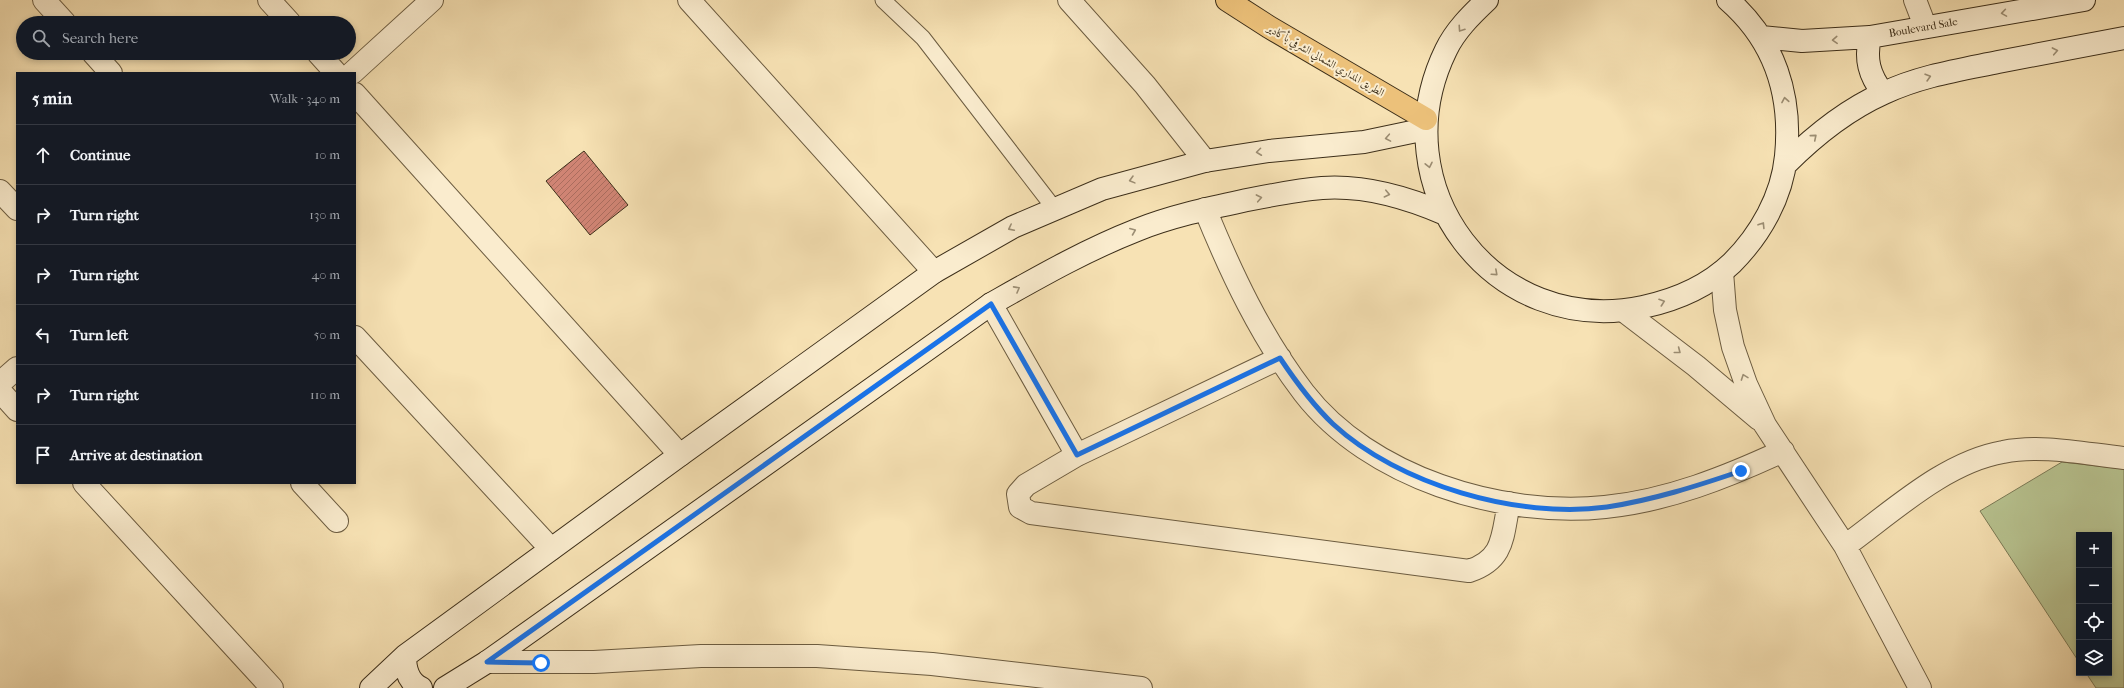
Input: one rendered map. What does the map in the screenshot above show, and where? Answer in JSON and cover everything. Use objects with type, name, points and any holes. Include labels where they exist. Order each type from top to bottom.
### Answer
[{"type":"highway","name":"الطريق المداري الشمالي الشرقي بأكادير","points":[[1227,0],[1426,124]]},
{"type":"street","points":[[44,0],[59,16]]},
{"type":"street","points":[[269,0],[284,16]]},
{"type":"street","points":[[353,72],[432,0]]},
{"type":"street","points":[[689,0],[934,272]]},
{"type":"street","points":[[1068,0],[1146,85],[1205,161]]},
{"type":"street","points":[[1487,0],[1467,19],[1446,49],[1433,83],[1426,124],[1427,159],[1434,187],[1445,214],[1469,250],[1501,279],[1539,300],[1581,310],[1624,311],[1659,304],[1692,291],[1722,272],[1745,250],[1764,223],[1778,194],[1786,164],[1789,131],[1785,98],[1776,66],[1760,37],[1739,10],[1728,0]]},
{"type":"street","points":[[1915,0],[1925,26]]},
{"type":"street","name":"Boulevard Sale","points":[[1760,37],[1802,41],[1870,37],[1925,26],[2084,0]]},
{"type":"street","points":[[1870,37],[1867,61],[1870,73],[1883,93]]},
{"type":"street","points":[[1786,164],[1827,126],[1883,93],[1912,81],[1942,73],[2124,38]]},
{"type":"street","points":[[99,60],[110,72]]},
{"type":"street","points":[[324,60],[335,72]]},
{"type":"street","points":[[356,95],[680,455]]},
{"type":"street","points":[[371,688],[405,656],[551,549],[934,272],[973,248],[1054,208],[1102,188],[1205,161],[1269,151],[1364,142],[1426,124]]},
{"type":"street","points":[[446,688],[487,662],[991,304],[1075,257],[1106,242],[1138,229],[1205,209],[1291,192],[1322,188],[1346,188],[1385,193],[1416,201],[1445,214]]},
{"type":"street","points":[[0,191],[16,208]]},
{"type":"street","points":[[1205,209],[1238,287],[1280,358],[1304,394],[1334,424],[1367,450],[1405,471],[1439,485],[1473,496],[1509,503],[1574,508],[1606,507],[1652,498],[1704,484],[1741,471],[1783,451]]},
{"type":"street","points":[[1722,272],[1725,310],[1733,347],[1746,384],[1765,425],[1845,546],[1920,688]]},
{"type":"street","points":[[991,304],[1077,455]]},
{"type":"street","points":[[1624,311],[1696,366],[1765,425]]},
{"type":"street","points":[[356,338],[551,549]]},
{"type":"street","points":[[1280,358],[1077,455],[1026,485],[1018,494],[1020,506],[1031,513],[1469,571],[1482,566],[1492,559],[1499,548],[1509,503]]},
{"type":"street","points":[[0,383],[16,369]]},
{"type":"street","points":[[0,391],[16,409]]},
{"type":"street","points":[[1845,546],[1943,475],[1962,464],[1982,457],[2003,452],[2025,450],[2124,458]]},
{"type":"street","points":[[85,484],[272,688]]},
{"type":"street","points":[[303,484],[337,521]]},
{"type":"street","points":[[405,656],[405,668],[410,679],[421,688]]},
{"type":"street","points":[[487,662],[594,662],[701,656],[817,656],[932,664],[1141,688]]},
{"type":"lane","points":[[883,0],[923,38],[1054,208]]},
{"type":"green space","points":[[2062,462],[2124,469],[2124,688],[2096,688],[2088,676],[2112,676],[2112,532],[2076,532],[2076,657],[1980,511]]},
{"type":"building","points":[[584,151],[628,205],[590,235],[546,181]]},
{"type":"route","points":[[541,663],[487,662],[991,304],[1077,455],[1280,358],[1304,394],[1334,424],[1367,450],[1405,471],[1439,485],[1473,496],[1509,503],[1542,507],[1606,507],[1652,498],[1697,486],[1741,471]]}]
